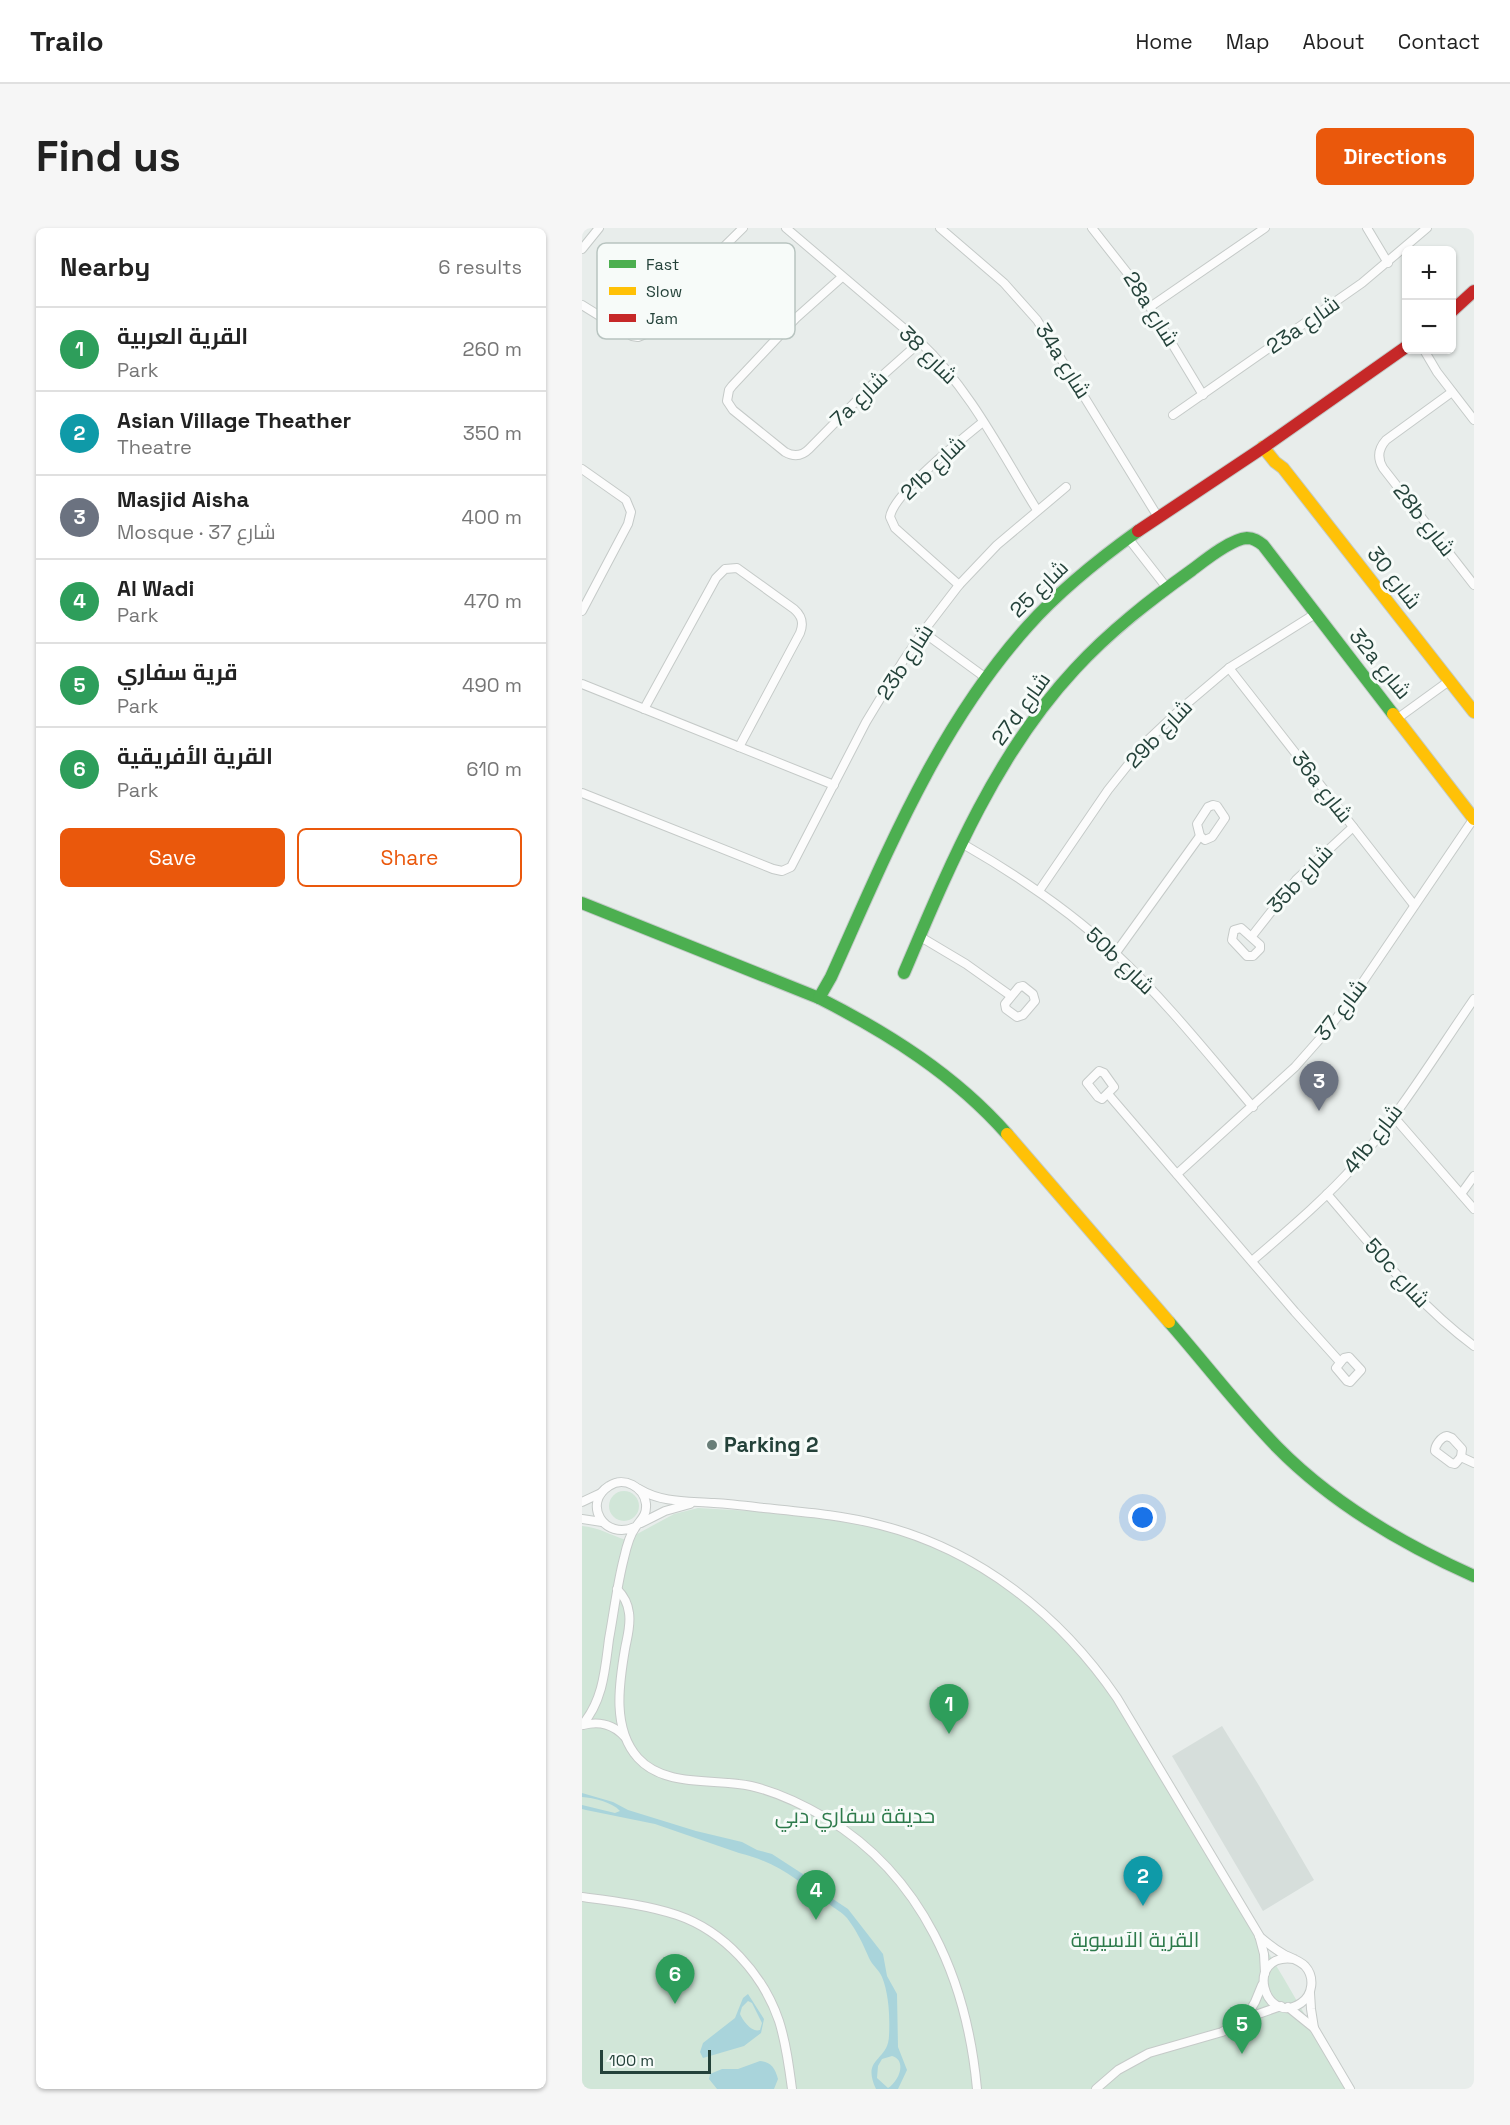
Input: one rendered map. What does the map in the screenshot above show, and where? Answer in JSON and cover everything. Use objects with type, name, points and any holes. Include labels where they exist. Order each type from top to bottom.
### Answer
[{"type":"street","points":[[582,249],[599,228]]},
{"type":"street","points":[[727,243],[743,228]]},
{"type":"street","name":"شارع 38","points":[[786,228],[920,342],[959,385],[1037,510]]},
{"type":"street","name":"34a شارع","points":[[940,228],[1004,283],[1037,320],[1158,517]]},
{"type":"street","name":"28a شارع","points":[[1092,228],[1121,262],[1203,395]]},
{"type":"street","points":[[1150,307],[1256,231],[1265,228]]},
{"type":"street","points":[[1367,228],[1388,262]]},
{"type":"street","name":"23a شارع","points":[[1173,415],[1308,322],[1388,262],[1427,228]]},
{"type":"street","name":"7a شارع","points":[[795,321],[842,277]]},
{"type":"street","points":[[1456,307],[1474,291]]},
{"type":"street","points":[[582,305],[597,314]]},
{"type":"street","name":"7a شارع","points":[[775,339],[732,386],[727,395],[727,401],[733,410],[785,452],[798,455],[810,449],[874,383],[920,342]]},
{"type":"street","name":"شارع 25","points":[[821,1000],[828,979],[831,977],[926,775],[953,728],[986,678],[1013,643],[1051,602],[1101,558],[1402,351]]},
{"type":"street","points":[[1421,354],[1474,420]]},
{"type":"street","points":[[1426,354],[1437,372]]},
{"type":"street","name":"28b شارع","points":[[1452,392],[1386,440],[1378,454],[1383,468],[1474,585]]},
{"type":"street","name":"21b شارع","points":[[959,585],[896,528],[890,517],[894,505],[911,487],[983,422]]},
{"type":"street","name":"شارع 30","points":[[1266,446],[1279,459],[1283,468],[1474,712]]},
{"type":"street","points":[[582,469],[626,500],[631,512],[628,524],[582,611]]},
{"type":"street","name":"23b شارع","points":[[582,793],[773,869],[787,870],[795,863],[884,691],[923,632],[959,585],[997,544],[1066,487]]},
{"type":"street","points":[[1128,538],[1167,588]]},
{"type":"street","name":"27d شارع","points":[[904,973],[963,844],[1010,756],[1046,703],[1119,626],[1167,588],[1238,542],[1251,538]]},
{"type":"street","name":"32a شارع","points":[[1251,538],[1263,545],[1474,818]]},
{"type":"street","points":[[644,710],[716,578],[725,569],[737,568],[798,612],[802,622],[800,633],[739,747]]},
{"type":"street","name":"29b شارع","points":[[1039,891],[1108,790],[1147,741],[1229,668],[1315,614]]},
{"type":"street","points":[[923,632],[986,678]]},
{"type":"street","name":"36a شارع","points":[[1229,668],[1414,905]]},
{"type":"street","points":[[1398,718],[1449,681]]},
{"type":"street","points":[[582,684],[834,785]]},
{"type":"street","name":"شارع 37","points":[[1177,1174],[1295,1067],[1332,1024],[1474,818]]},
{"type":"street","name":"35b شارع","points":[[1252,936],[1296,880],[1353,826]]},
{"type":"street","points":[[1115,954],[1200,836]]},
{"type":"street","name":"50b شارع","points":[[963,844],[1039,891],[1091,932],[1174,1015],[1253,1107]]},
{"type":"street","points":[[582,903],[821,1000],[857,1017],[897,1041],[950,1080],[978,1104],[1016,1145],[1260,1429],[1300,1468],[1350,1509],[1390,1535],[1433,1558],[1474,1576]]},
{"type":"street","points":[[919,936],[966,964],[1011,996]]},
{"type":"street","name":"41b شارع","points":[[1252,1261],[1327,1194],[1365,1153],[1474,999]]},
{"type":"street","points":[[1108,1094],[1340,1362]]},
{"type":"street","points":[[1393,1116],[1474,1209]]},
{"type":"street","points":[[1461,1194],[1474,1176]]},
{"type":"street","name":"50c شارع","points":[[1327,1194],[1415,1295],[1474,1346]]},
{"type":"street","points":[[1461,1457],[1474,1463]]},
{"type":"street","points":[[582,1502],[601,1493],[612,1484],[626,1482],[665,1500],[828,1515],[888,1527],[960,1556],[1018,1591],[1062,1629],[1117,1698],[1259,1935],[1264,1954],[1265,1973],[1255,2002],[1244,2019]]},
{"type":"street","points":[[582,1725],[596,1704],[600,1693],[625,1552],[644,1516],[646,1502],[639,1489]]},
{"type":"street","points":[[601,1493],[597,1508],[602,1522],[607,1527],[621,1531],[665,1511],[698,1502]]},
{"type":"street","points":[[582,1519],[602,1522]]},
{"type":"street","points":[[617,1589],[627,1603],[630,1619],[619,1696],[621,1718],[627,1739],[636,1756],[655,1771],[674,1777],[749,1786],[776,1794],[812,1810],[873,1853],[907,1890],[934,1932],[945,1955],[966,2018],[977,2089]]},
{"type":"street","points":[[582,1725],[595,1722],[607,1724],[627,1739]]},
{"type":"street","points":[[582,1897],[646,1907],[677,1915],[706,1929],[732,1948],[761,1984],[773,2007],[784,2042],[792,2089]]},
{"type":"street","points":[[1259,1935],[1275,1949],[1306,1968],[1310,1974],[1314,2028],[1350,2089]]},
{"type":"street","points":[[1265,1973],[1274,1962],[1287,1958],[1294,1959]]},
{"type":"street","points":[[1263,1983],[1268,1998],[1314,2028]]},
{"type":"street","points":[[1096,2089],[1118,2070],[1149,2053],[1209,2037],[1228,2030],[1244,2019],[1302,2002],[1311,1989]]},
{"type":"shaded area","points":[[1222,1726],[1314,1880],[1263,1911],[1172,1756]]},
{"type":"green space","points":[[624,1491],[635,1495],[639,1506],[635,1517],[624,1521],[613,1517],[609,1506],[613,1495]]},
{"type":"green space","name":"حديقة سفاري دبي","points":[[698,1508],[835,1516],[909,1537],[944,1551],[996,1578],[1068,1638],[1130,1723],[1348,2089],[582,2089],[582,1526],[626,1540],[674,1514]]},
{"type":"water","points":[[582,1793],[613,1802],[628,1810],[696,1831],[742,1842],[757,1850],[772,1854],[812,1880],[830,1897],[848,1909],[883,1954],[887,1976],[897,1994],[898,2047],[907,2070],[898,2089],[876,2089],[872,2079],[873,2065],[888,2044],[888,1998],[881,1974],[870,1961],[857,1933],[845,1916],[797,1880],[765,1862],[655,1824],[582,1809],[582,1805],[615,1813],[620,1811],[608,1803],[582,1797]],"holes":[[[892,2056],[900,2062],[900,2072],[888,2088],[877,2078],[878,2066],[882,2059]]]},
{"type":"water","points":[[748,1994],[764,2019],[761,2033],[744,2046],[703,2058],[700,2052],[703,2043],[735,2018],[743,1998]],"holes":[[[748,2001],[752,2003],[762,2023],[760,2030],[751,2028],[740,2014],[742,2007]]]},
{"type":"water","points":[[760,2061],[770,2064],[775,2072],[778,2079],[774,2089],[717,2089],[709,2079],[710,2074],[722,2069],[738,2069]]},
{"type":"traffic: fast","points":[[819,998],[831,977],[916,794],[967,706],[996,665],[1040,613],[1080,576],[1138,531]]},
{"type":"traffic: fast","points":[[904,973],[938,893],[976,814],[1021,738],[1047,702],[1088,655],[1116,629],[1226,546],[1247,538],[1263,545],[1393,714]]},
{"type":"traffic: fast","points":[[582,903],[819,998],[845,1011],[895,1041],[943,1074],[1007,1134]]},
{"type":"traffic: fast","points":[[1169,1322],[1263,1432],[1298,1467],[1369,1520],[1447,1564],[1474,1576]]},
{"type":"traffic: slow","points":[[1263,447],[1283,468],[1474,712]]},
{"type":"traffic: slow","points":[[1393,714],[1474,819]]},
{"type":"traffic: slow","points":[[1007,1134],[1169,1322]]},
{"type":"traffic: jam","points":[[1456,307],[1474,291]]},
{"type":"traffic: jam","points":[[1138,531],[1264,447],[1402,350]]},
{"type":"place","name":"Masjid Aisha","points":[[1319,1111]]},
{"type":"place","name":"Parking 2","points":[[712,1445]]},
{"type":"place","name":"القرية العربية","points":[[949,1734]]},
{"type":"place","name":"Asian Village Theather","points":[[1143,1906]]},
{"type":"place","name":"Al Wadi","points":[[816,1920]]},
{"type":"place","name":"القرية الأفريقية","points":[[675,2004]]},
{"type":"place","name":"قرية سفاري","points":[[1242,2054]]},
{"type":"park label","name":"القرية الآسيوية","points":[[1135,1940]]}]
